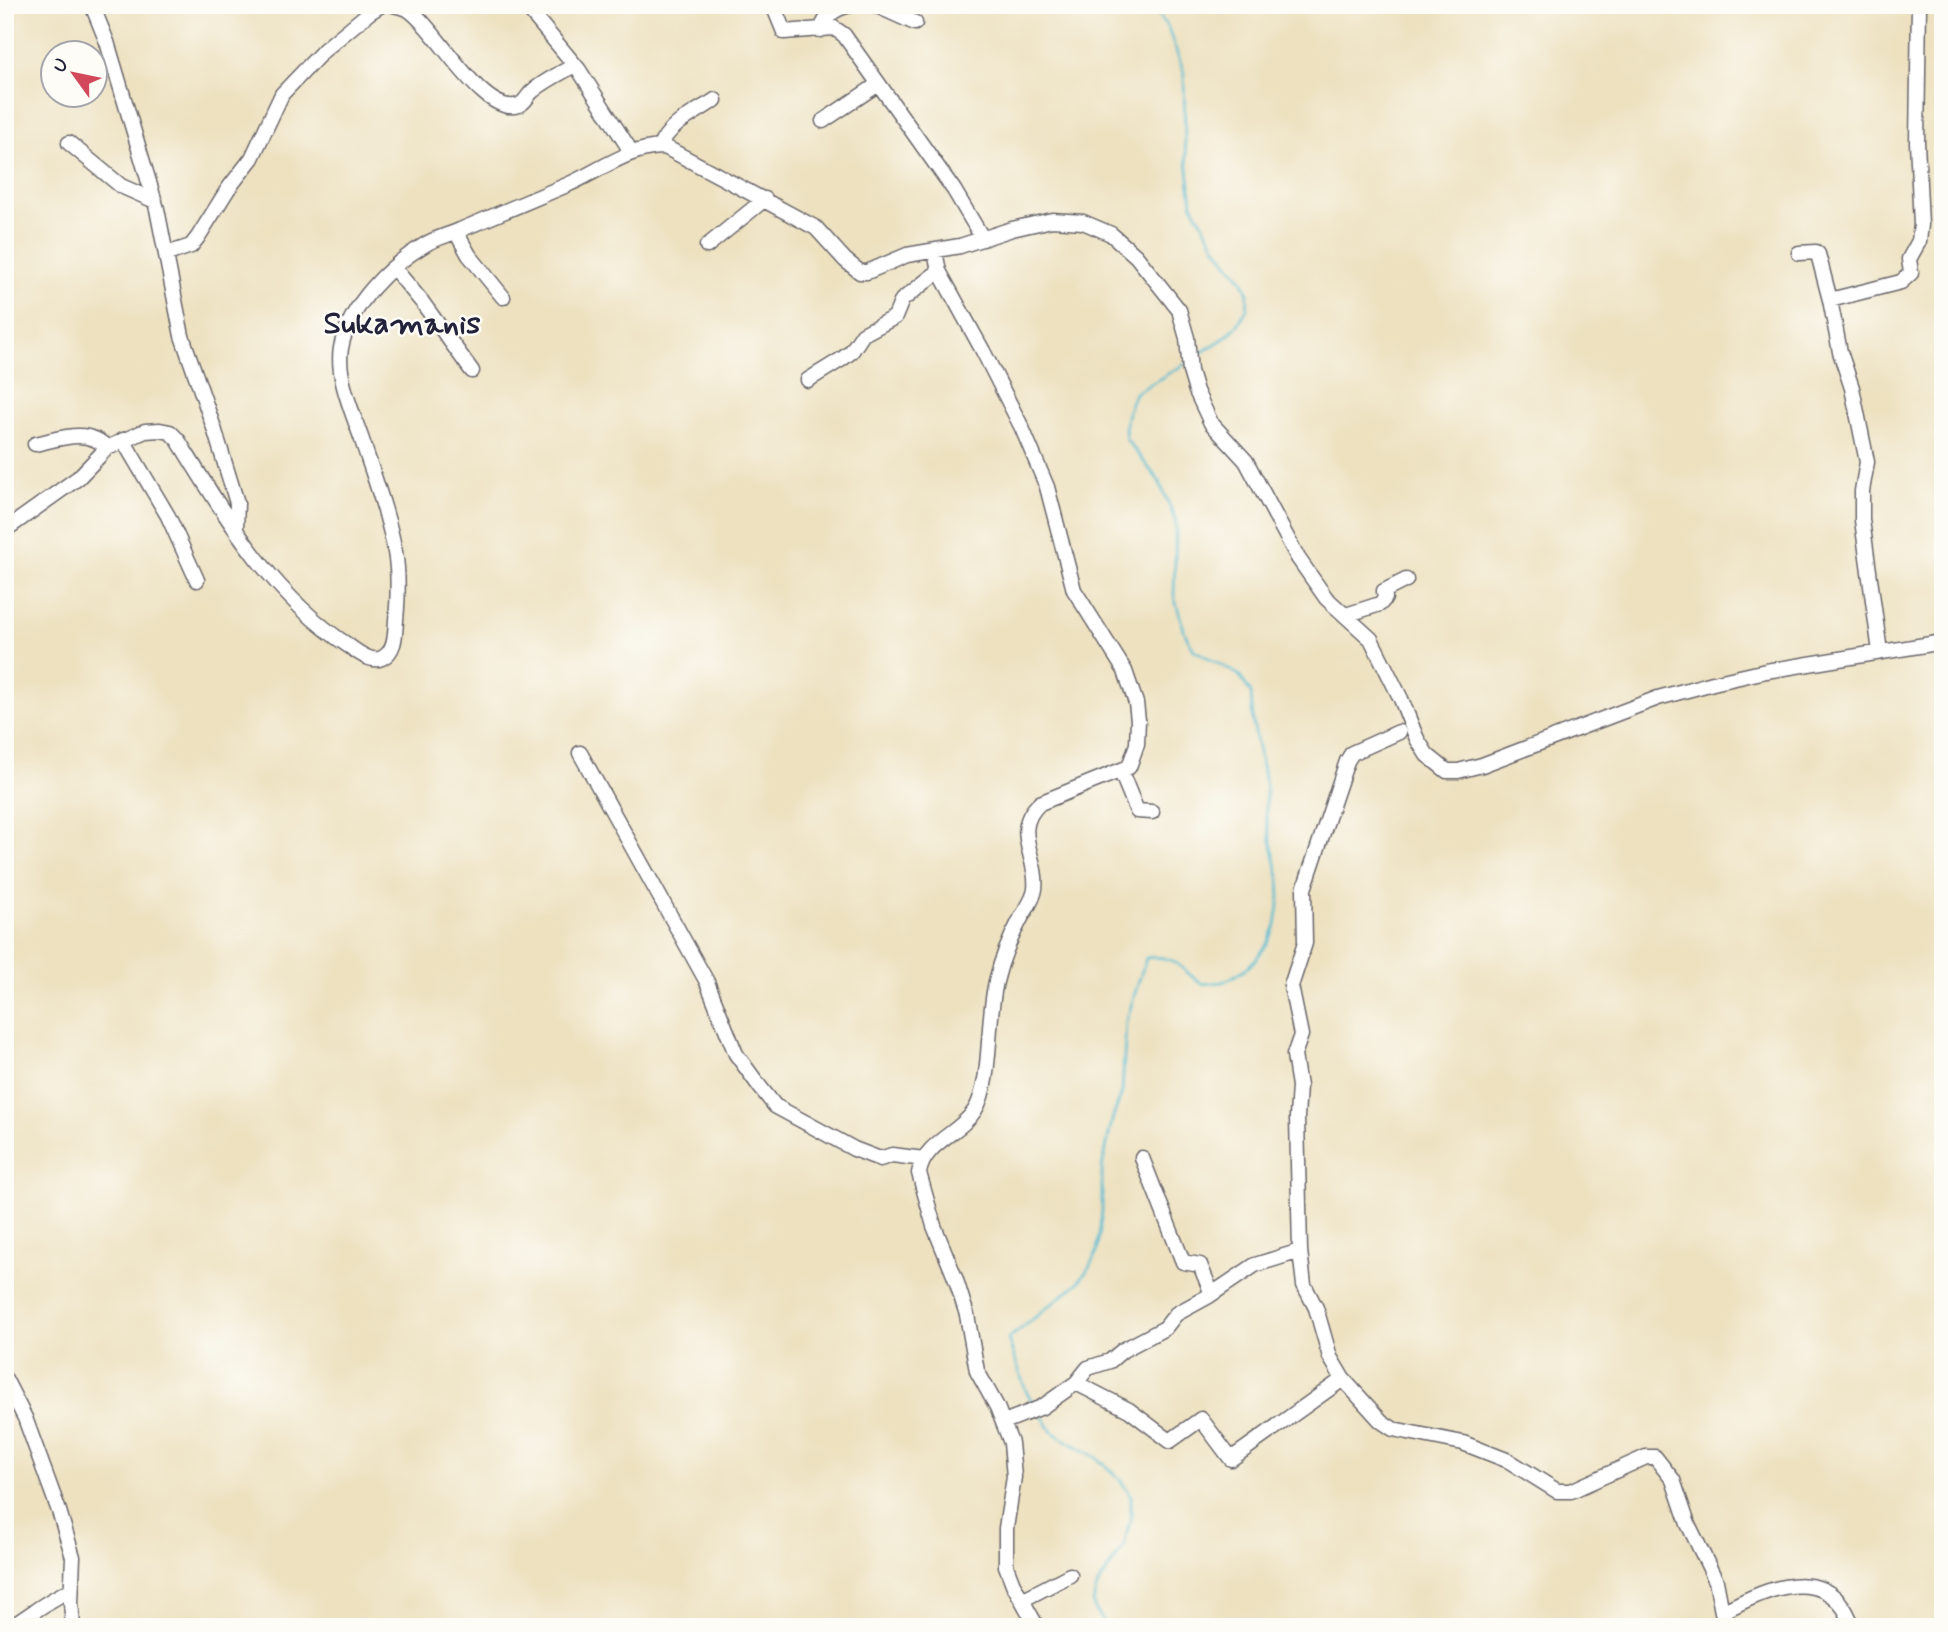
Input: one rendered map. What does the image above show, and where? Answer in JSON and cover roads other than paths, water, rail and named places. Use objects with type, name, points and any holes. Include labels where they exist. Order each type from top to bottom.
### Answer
[{"type":"street","points":[[92,5],[107,42],[155,201],[182,336],[237,503],[236,527]]},
{"type":"street","points":[[167,254],[191,246],[198,237],[228,189],[252,158],[282,94],[324,50],[382,5]]},
{"type":"street","points":[[394,5],[408,9],[428,27],[446,52],[490,98],[511,107],[523,103],[532,91],[575,65]]},
{"type":"street","points":[[525,5],[575,65],[632,153]]},
{"type":"street","points":[[773,5],[784,32],[834,28],[844,36],[954,190],[983,239]]},
{"type":"street","points":[[821,30],[823,22],[833,11],[849,5]]},
{"type":"street","points":[[875,5],[915,23]]},
{"type":"street","points":[[1830,300],[1902,282],[1910,273],[1909,258],[1919,240],[1921,225],[1917,142],[1919,5]]},
{"type":"street","points":[[823,121],[877,85]]},
{"type":"street","points":[[660,147],[667,134],[715,100]]},
{"type":"street","points":[[69,143],[121,186],[155,201]]},
{"type":"street","points":[[5,530],[78,478],[107,448],[145,430],[170,432],[255,556],[294,602],[315,621],[361,654],[381,659],[390,651],[395,639],[395,553],[345,388],[341,350],[347,327],[357,309],[394,268],[428,243],[570,184],[632,153],[660,147],[675,151],[816,228],[845,260],[860,272],[867,272],[907,255],[935,252],[1052,220],[1065,219],[1099,227],[1111,234],[1136,256],[1178,310],[1187,338],[1190,371],[1211,423],[1246,461],[1298,558],[1326,598],[1371,639],[1402,699],[1417,738],[1427,755],[1447,771],[1482,765],[1658,698],[1702,686],[1766,671],[1943,642]]},
{"type":"street","points":[[706,246],[765,199]]},
{"type":"street","points":[[456,232],[465,250],[503,298]]},
{"type":"street","points":[[935,252],[939,271],[1023,428],[1047,487],[1074,590],[1125,671],[1136,703],[1137,744],[1133,762],[1121,772],[1040,803],[1031,811],[1026,834],[1035,889],[1010,941],[997,977],[990,1006],[985,1080],[979,1101],[974,1111],[930,1150],[919,1173],[925,1200],[967,1315],[977,1371],[1004,1422],[1011,1443],[1014,1466],[1005,1535],[1006,1566],[1037,1627]]},
{"type":"street","points":[[1799,253],[1818,254],[1840,352],[1855,402],[1867,462],[1862,491],[1862,520],[1880,652]]},
{"type":"street","points":[[394,268],[472,371]]},
{"type":"street","points":[[808,380],[851,352],[863,334],[895,317],[902,300],[939,271]]},
{"type":"street","points":[[35,444],[75,436],[91,436],[99,439],[107,448]]},
{"type":"street","points":[[123,440],[169,516],[197,580]]},
{"type":"street","points":[[1346,615],[1380,604],[1385,598],[1384,591],[1406,580]]},
{"type":"street","points":[[1399,732],[1352,752],[1347,761],[1304,889],[1305,943],[1292,986],[1301,1035],[1294,1055],[1299,1086],[1297,1117],[1300,1251],[1304,1285],[1316,1308],[1330,1357],[1343,1379],[1381,1421],[1393,1429],[1463,1443],[1509,1461],[1557,1492],[1571,1491],[1651,1455],[1655,1457],[1673,1480],[1688,1524],[1716,1581],[1722,1612],[1732,1627]]},
{"type":"street","points":[[580,753],[707,982],[736,1054],[775,1106],[854,1149],[880,1159],[891,1155],[924,1159]]},
{"type":"street","points":[[1121,772],[1137,811],[1152,812]]},
{"type":"street","points":[[1142,1158],[1183,1262],[1200,1265],[1212,1294]]},
{"type":"street","points":[[1004,1422],[1042,1407],[1076,1383],[1088,1368],[1110,1361],[1123,1350],[1165,1328],[1176,1314],[1255,1265],[1300,1251]]},
{"type":"street","points":[[5,1379],[25,1418],[59,1511],[74,1564],[71,1590],[73,1627]]},
{"type":"street","points":[[1076,1383],[1129,1410],[1170,1441],[1201,1419],[1231,1459],[1343,1379]]},
{"type":"street","points":[[1022,1600],[1070,1575]]},
{"type":"street","points":[[1722,1612],[1754,1595],[1789,1586],[1807,1585],[1823,1590],[1835,1598],[1844,1607],[1853,1627]]},
{"type":"street","points":[[11,1627],[41,1608],[52,1597],[71,1590]]},
{"type":"waterway","points":[[1155,5],[1168,28],[1184,73],[1185,142],[1192,204],[1216,247],[1243,281],[1248,294],[1247,309],[1237,326],[1226,337],[1193,358]]},
{"type":"waterway","points":[[1035,1406],[1026,1391],[1008,1339],[1077,1284],[1097,1252],[1102,1211],[1102,1168],[1112,1120],[1122,1092],[1126,1022],[1146,958],[1171,960],[1202,984],[1222,982],[1248,967],[1256,959],[1268,943],[1276,925],[1280,897],[1279,877],[1266,817],[1266,786],[1253,723],[1251,693],[1239,675],[1194,650],[1185,633],[1174,596],[1176,522],[1159,481],[1126,439],[1128,411],[1135,393],[1185,364]]},
{"type":"waterway","points":[[1041,1414],[1052,1432],[1097,1458],[1119,1478],[1131,1496],[1131,1516],[1124,1546],[1098,1585],[1093,1603],[1095,1611],[1107,1627]]},
{"type":"district","name":"Sukamanis","points":[[402,324]]}]
